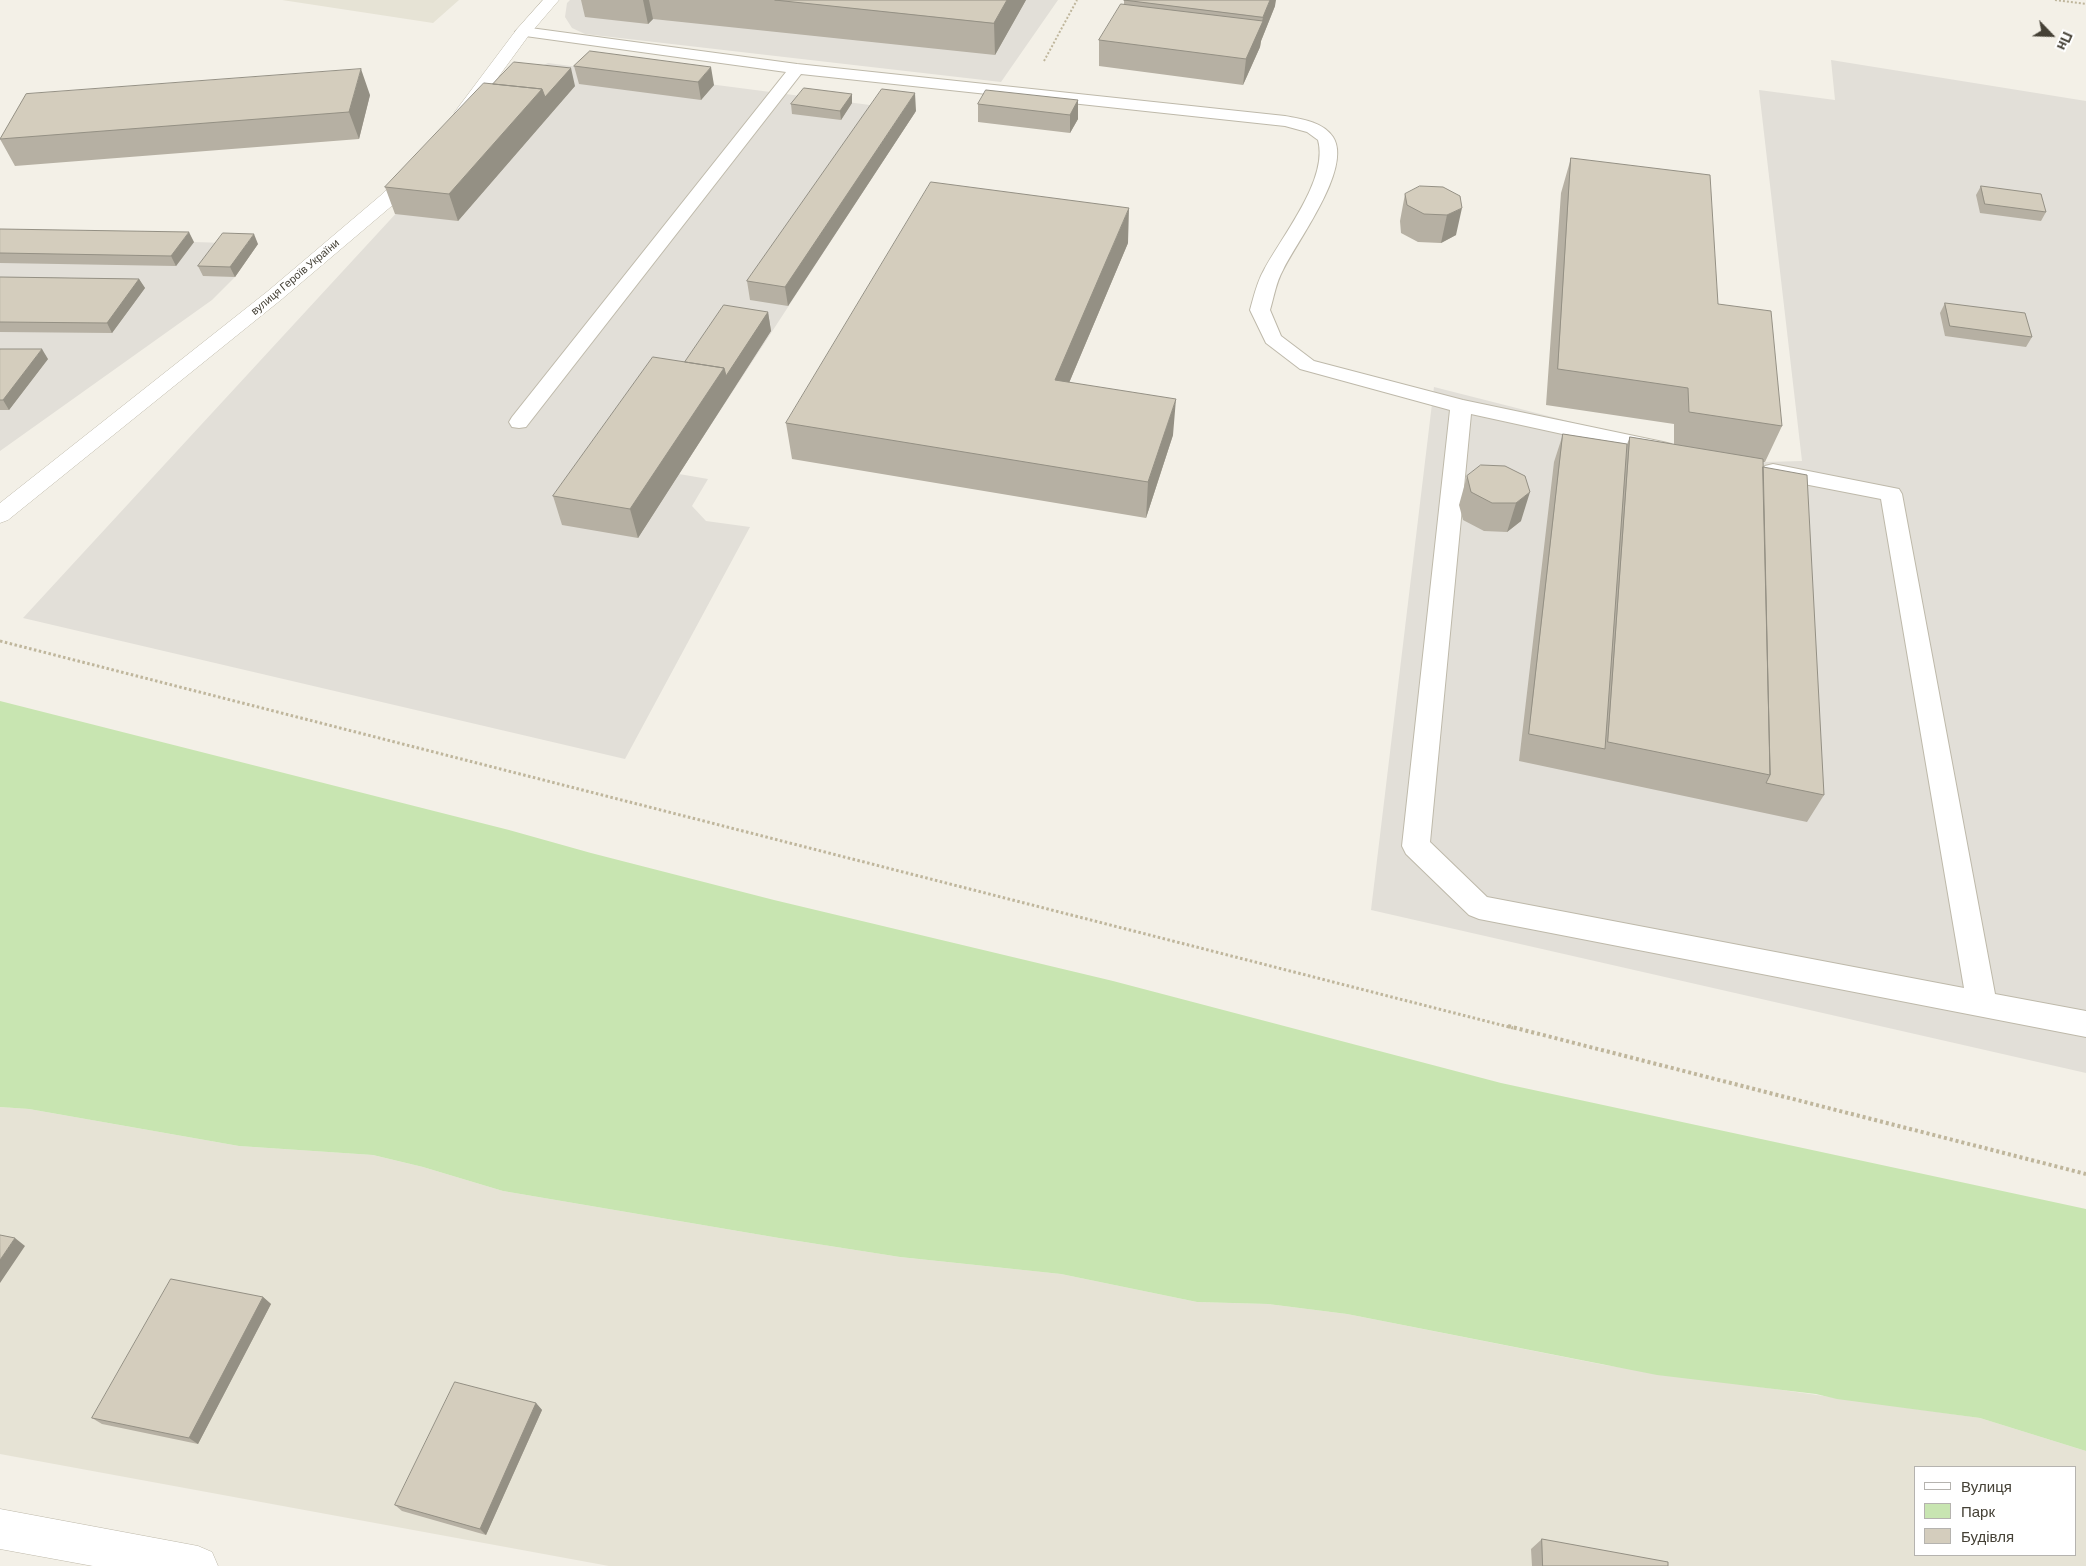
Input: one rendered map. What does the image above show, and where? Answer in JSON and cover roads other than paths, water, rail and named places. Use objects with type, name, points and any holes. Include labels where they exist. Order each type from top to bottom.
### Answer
[{"type":"street","points":[[454,125],[523,32],[551,0]]},
{"type":"street","name":"вулиця Героїв України","points":[[0,515],[275,296],[387,200],[431,156]]},
{"type":"street","points":[[0,1529],[198,1566]]},
{"type":"lane","points":[[523,32],[797,69],[1285,120],[1311,127],[1326,139],[1331,153],[1316,196],[1273,271],[1260,310],[1273,339],[1306,365],[1461,406],[1566,430],[1681,452]]},
{"type":"lane","points":[[519,422],[797,69]]},
{"type":"lane","points":[[1461,406],[1416,846],[1479,907],[2086,1024]]},
{"type":"lane","points":[[1757,468],[1891,494],[1982,1004]]}]
